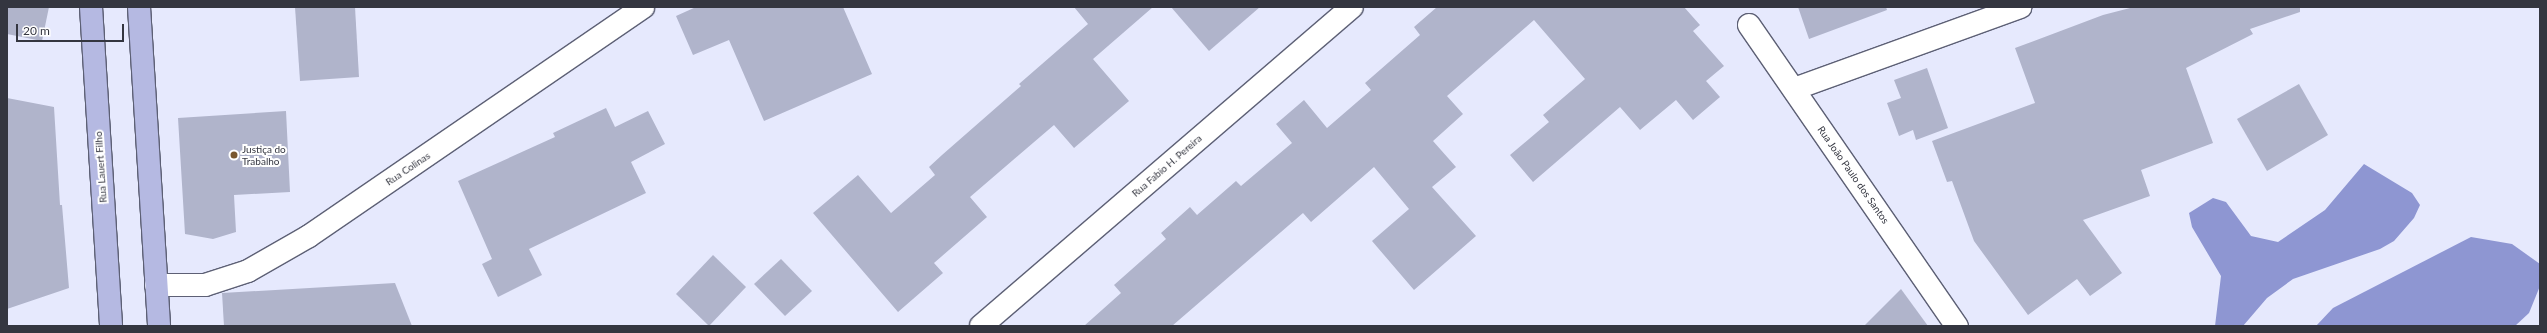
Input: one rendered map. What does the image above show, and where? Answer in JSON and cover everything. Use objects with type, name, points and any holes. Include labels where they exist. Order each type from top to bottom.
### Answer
[{"type":"main road","name":"Rua Lauert Filho","points":[[90,7],[111,326]]},
{"type":"main road","points":[[139,7],[158,326]]},
{"type":"street","name":"Rua Colinas","points":[[156,285],[205,285],[248,271],[282,252],[309,236],[643,7]]},
{"type":"street","name":"Rua Fabio H. Pereira","points":[[981,326],[1352,7]]},
{"type":"street","points":[[1794,90],[2021,7]]},
{"type":"street","name":"Rua João Paulo dos Santos","points":[[1749,25],[1957,326]]},
{"type":"water","points":[[2364,164],[2412,193],[2420,205],[2414,218],[2394,241],[2380,249],[2293,279],[2267,298],[2243,326],[2215,326],[2221,276],[2192,227],[2189,213],[2213,198],[2226,202],[2251,236],[2278,242],[2325,210]]},
{"type":"water","points":[[2471,237],[2512,244],[2540,264],[2540,286],[2529,313],[2515,326],[2316,326],[2333,308]]},
{"type":"building","points":[[7,7],[49,7],[42,41],[7,34]]},
{"type":"building","points":[[295,7],[355,7],[359,77],[300,81]]},
{"type":"building","points":[[696,7],[843,7],[872,74],[764,121],[729,40],[693,55],[676,16]]},
{"type":"building","points":[[1074,7],[1153,7],[1093,59],[1129,101],[1074,148],[1054,125],[970,197],[987,217],[934,263],[943,273],[898,312],[813,213],[858,175],[891,213],[935,175],[929,167],[1021,86],[1019,84],[1088,24]]},
{"type":"building","points":[[1171,7],[1260,7],[1209,51]]},
{"type":"building","points":[[1437,7],[1684,7],[1700,25],[1693,31],[1724,66],[1706,81],[1720,97],[1693,120],[1676,100],[1640,130],[1620,107],[1533,182],[1510,155],[1549,122],[1543,115],[1585,79],[1534,20],[1447,96],[1463,114],[1433,141],[1456,167],[1432,187],[1476,236],[1414,290],[1372,241],[1409,209],[1374,167],[1311,222],[1303,213],[1172,326],[1084,326],[1121,293],[1114,285],[1166,239],[1161,233],[1190,207],[1197,215],[1236,181],[1241,186],[1292,143],[1276,124],[1304,100],[1327,128],[1371,90],[1365,83],[1420,35],[1414,27]]},
{"type":"building","points":[[1798,7],[1886,7],[1887,10],[1809,39]]},
{"type":"building","points":[[2134,7],[2300,7],[2300,12],[2250,29],[2253,34],[2186,68],[2213,143],[2141,170],[2150,196],[2083,220],[2122,273],[2090,296],[2077,279],[2028,315],[1974,241],[1952,181],[1947,182],[1932,141],[2035,103],[2015,48],[2103,15]]},
{"type":"building","points":[[1927,68],[1948,128],[1916,140],[1913,130],[1899,136],[1887,103],[1901,98],[1894,80]]},
{"type":"building","points":[[2299,84],[2328,135],[2267,171],[2237,119]]},
{"type":"building","points":[[7,98],[54,107],[60,205],[62,205],[69,288],[7,309]]},
{"type":"building","points":[[606,108],[615,127],[648,111],[665,144],[631,162],[646,193],[529,249],[542,275],[498,297],[482,264],[492,259],[458,181],[555,137],[553,133]]},
{"type":"building","name":"Justiça do Trabalho","points":[[286,111],[290,192],[234,195],[236,232],[213,239],[185,234],[178,118]]},
{"type":"building","points":[[713,255],[746,287],[709,326],[676,294]]},
{"type":"building","points":[[781,259],[812,291],[785,316],[754,284]]},
{"type":"building","points":[[395,283],[412,326],[224,326],[222,293]]},
{"type":"building","points":[[1901,289],[1928,326],[1864,326]]},
{"type":"place","name":"Justiça do Trabalho","points":[[234,155]]}]
